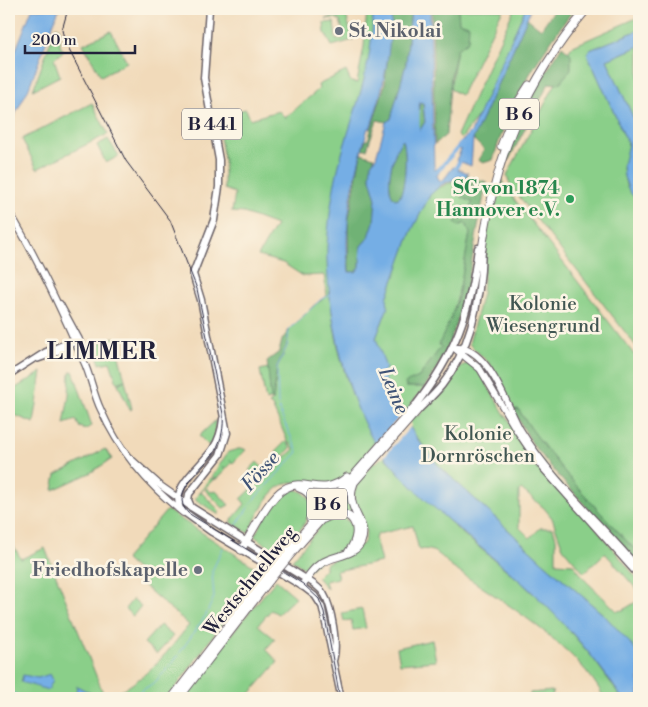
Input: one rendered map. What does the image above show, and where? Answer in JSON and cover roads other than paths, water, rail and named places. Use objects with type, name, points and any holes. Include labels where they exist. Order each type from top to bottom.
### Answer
[{"type":"highway","name":"Westschnellweg","points":[[480,249],[488,201],[504,137],[518,102],[562,32],[582,9]]},
{"type":"highway","name":"Westschnellweg","points":[[488,201],[523,105],[544,66],[566,34],[587,9]]},
{"type":"highway","name":"Westschnellweg","points":[[172,698],[308,526],[417,408]]},
{"type":"highway","name":"Westschnellweg","points":[[290,551],[356,478],[370,458]]},
{"type":"highway","points":[[241,550],[278,492],[294,486],[321,488],[333,486],[370,458]]},
{"type":"highway","points":[[302,586],[321,563],[355,550],[363,538],[362,528],[350,500],[356,478]]},
{"type":"highway","points":[[294,486],[306,491],[313,500],[313,513],[308,526]]},
{"type":"highway","points":[[317,523],[338,513],[345,514],[352,520],[357,528],[357,538],[349,552]]},
{"type":"highway","name":"Westschnellweg","points":[[179,698],[209,652]]},
{"type":"main road","name":"B 441","points":[[191,507],[188,500],[189,494],[216,461],[224,447],[227,433],[201,300],[193,274],[214,220],[220,187],[219,160],[204,80],[209,9]]},
{"type":"main road","points":[[9,211],[76,340],[100,409],[112,432],[130,458],[191,507],[306,579]]},
{"type":"main road","name":"Westschnellweg","points":[[417,408],[442,386],[463,347],[475,311],[481,283],[480,249]]},
{"type":"main road","name":"Westschnellweg","points":[[417,408],[454,348],[473,290],[480,249]]},
{"type":"main road","points":[[466,337],[466,344],[470,351],[492,374],[506,409]]},
{"type":"main road","points":[[454,348],[463,347],[470,351]]},
{"type":"main road","points":[[454,348],[470,360],[484,375],[532,448],[639,569]]},
{"type":"main road","points":[[452,370],[463,362],[470,360]]},
{"type":"main road","name":"B 441","points":[[178,498],[181,488],[216,444],[224,415]]},
{"type":"main road","points":[[510,415],[529,450],[552,479],[639,576]]},
{"type":"main road","points":[[130,458],[132,464],[155,489],[184,514],[302,586]]},
{"type":"main road","points":[[178,498],[178,506],[184,514]]},
{"type":"street","points":[[9,375],[35,359],[50,355],[76,340]]},
{"type":"street","points":[[306,579],[322,591],[327,599],[336,647],[334,660]]},
{"type":"street","points":[[302,586],[315,596],[322,607],[341,698]]},
{"type":"water","points":[[32,9],[59,9],[28,90],[9,126],[9,67]]},
{"type":"water","points":[[373,9],[392,9],[390,40],[383,84],[370,129],[368,128],[363,145],[351,199],[347,235],[349,272],[356,272],[360,267],[361,246],[369,237],[374,222],[376,199],[370,178],[371,164],[376,157],[386,122],[391,119],[406,64],[411,9],[430,9],[434,166],[435,170],[438,168],[440,170],[437,176],[440,181],[445,178],[453,167],[468,173],[464,178],[461,176],[441,185],[430,195],[411,232],[387,298],[388,307],[376,338],[386,368],[383,373],[391,397],[418,440],[438,465],[543,562],[605,616],[630,643],[639,656],[639,698],[622,698],[587,651],[547,607],[519,580],[449,521],[400,474],[372,438],[349,386],[334,326],[327,270],[327,246],[337,173],[364,81]],"holes":[[[420,102],[423,103],[425,122],[418,133],[416,124]],[[403,140],[405,152],[403,186],[399,198],[395,199],[391,194],[390,188],[391,170],[396,151]]]},
{"type":"water","points":[[525,9],[531,9],[473,139],[471,166],[456,160],[461,150],[456,147],[471,132]]},
{"type":"water","points":[[639,30],[639,46],[607,60],[639,130],[637,169],[639,203],[629,191],[624,177],[623,165],[628,144],[587,53],[590,50]]},
{"type":"water","points":[[50,674],[53,680],[48,690],[21,682],[23,675],[38,678]]},
{"type":"water","points":[[77,686],[92,694],[84,698],[75,698]]},
{"type":"waterway","name":"Leine","points":[[416,112],[416,136]]},
{"type":"waterway","points":[[436,173],[461,144]]},
{"type":"waterway","points":[[454,172],[461,158]]},
{"type":"waterway","name":"Fösse","points":[[236,526],[254,499],[298,452],[278,404],[277,367],[287,346],[289,330],[321,299],[332,295]]},
{"type":"waterway","name":"Fösse","points":[[130,698],[155,682],[172,664],[206,615],[214,597],[212,571],[223,548]]},
{"type":"waterway","name":"Fösse","points":[[9,692],[26,698]]},
{"type":"tram line","points":[[68,9],[62,30],[65,42],[126,161],[170,220],[197,289],[223,414],[223,424],[221,437],[215,451],[185,489],[182,497],[183,505],[188,513],[303,584],[319,599],[324,612],[340,698]]},
{"type":"place","name":"St. Nikolai","points":[[339,31]]},
{"type":"place","name":"SG von 1874 Hannover e.V.","points":[[570,199]]},
{"type":"place","name":"Friedhofskapelle","points":[[198,570]]},
{"type":"district","name":"LIMMER","points":[[102,352]]},
{"type":"park label","name":"Kolonie Wiesengrund","points":[[543,315]]},
{"type":"park label","name":"Kolonie Dornröschen","points":[[478,445]]}]
